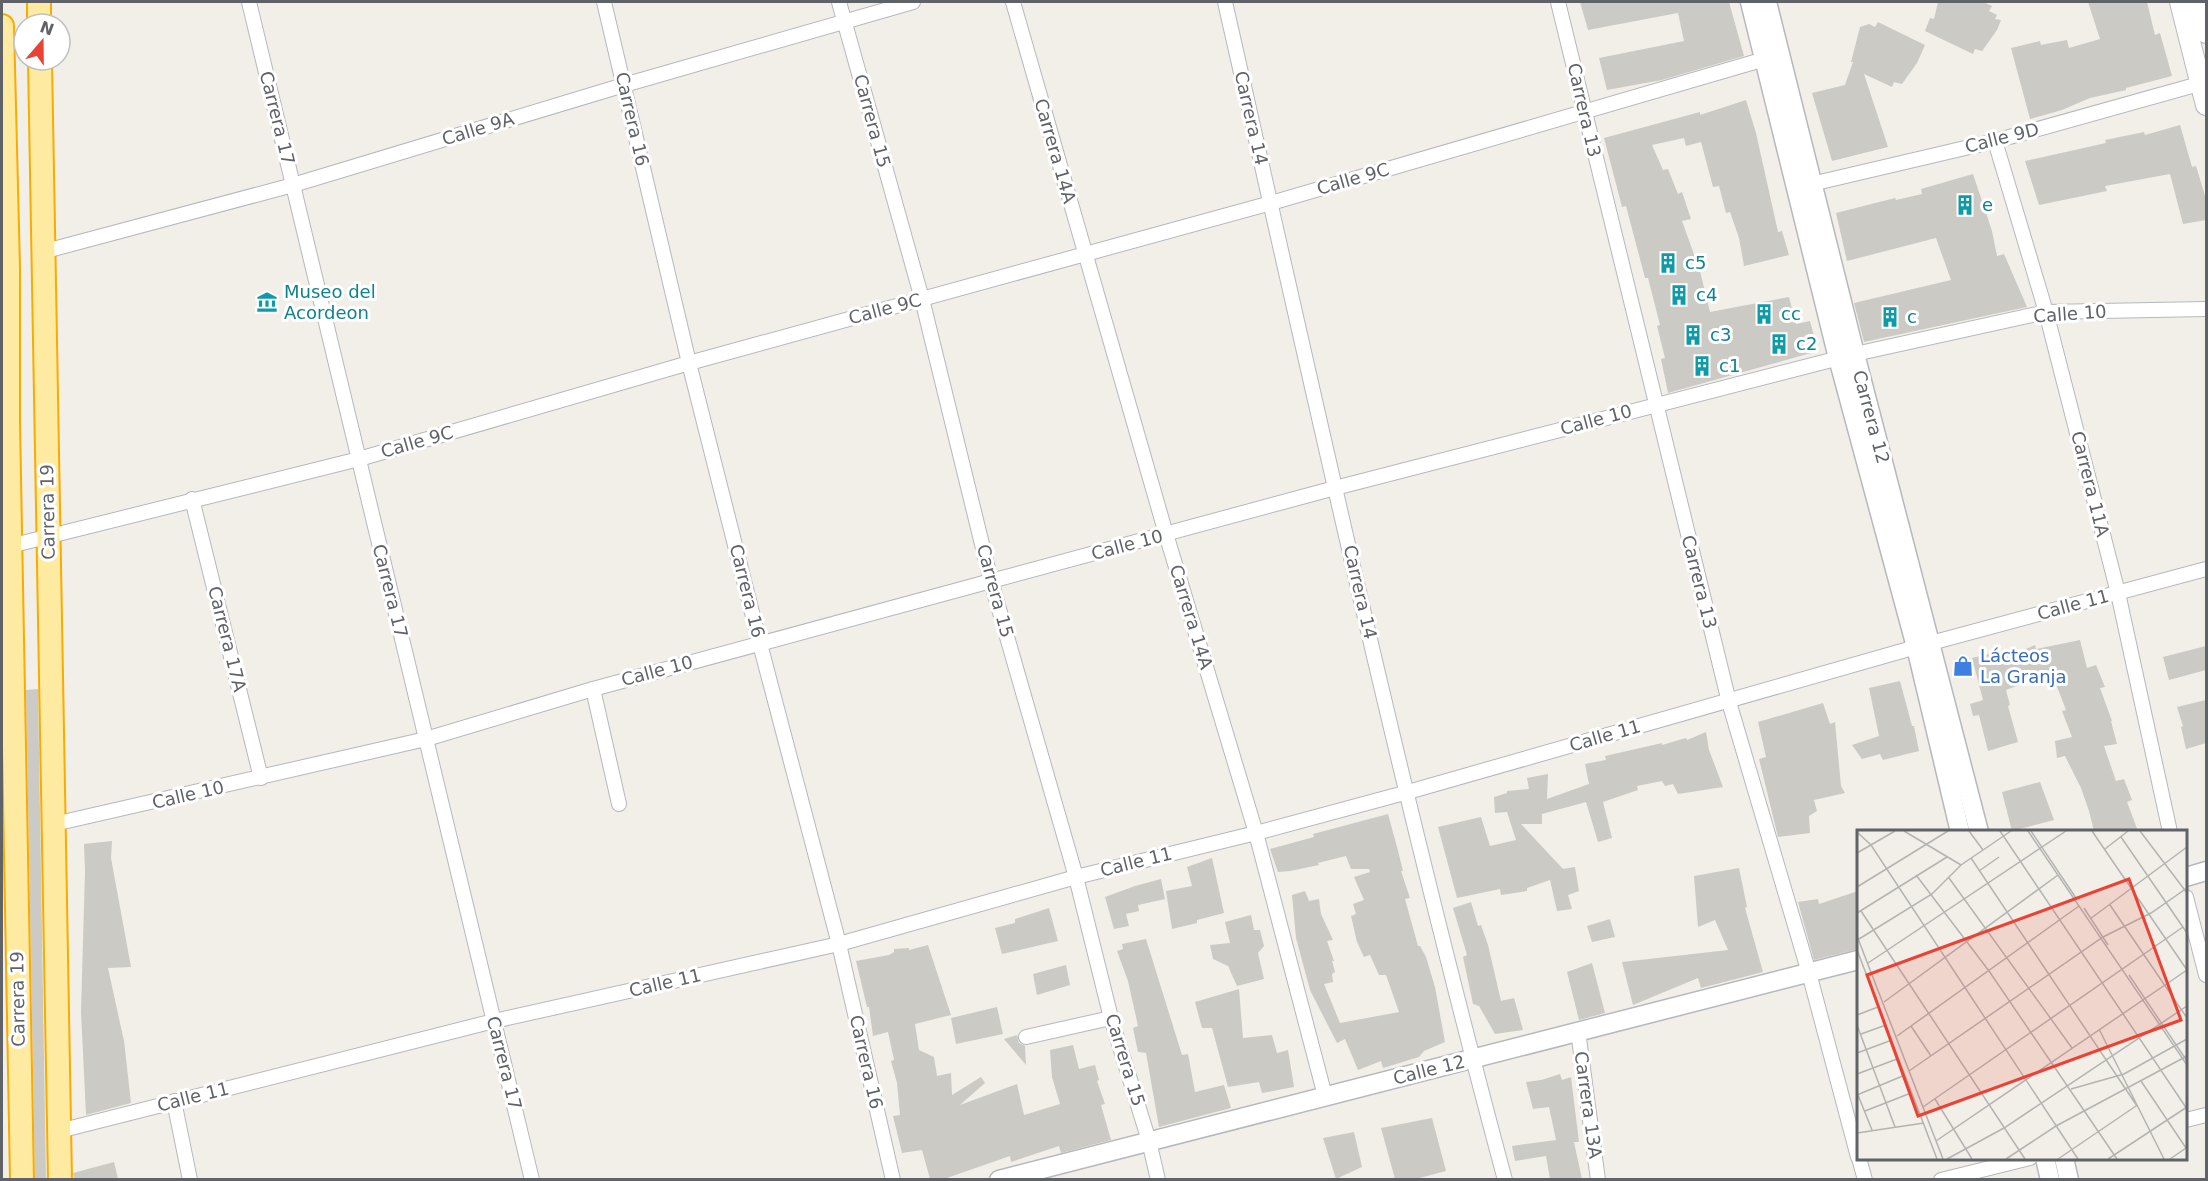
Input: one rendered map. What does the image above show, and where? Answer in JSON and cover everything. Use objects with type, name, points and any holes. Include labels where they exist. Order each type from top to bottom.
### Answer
[{"type":"highway","name":"Carrera 19","points":[[2,26],[10,992],[22,1179]]},
{"type":"highway","name":"Carrera 19","points":[[40,72],[60,1179]]},
{"type":"main road","points":[[2180,2],[2204,83],[2206,105]]},
{"type":"main road","points":[[2198,2],[2206,33]]},
{"type":"street","name":"Carrera 17","points":[[249,2],[532,1179]]},
{"type":"street","name":"Carrera 16","points":[[604,2],[689,363],[839,944],[893,1179]]},
{"type":"street","name":"Carrera 15","points":[[839,2],[922,299],[991,581],[1076,877],[1111,1018],[1149,1141],[1158,1179]]},
{"type":"street","name":"Calle 9A","points":[[42,252],[293,185],[624,85],[913,2]]},
{"type":"street","name":"Carrera 14A","points":[[1013,2],[1084,255],[1256,833],[1325,1096]]},
{"type":"street","name":"Carrera 14","points":[[1225,2],[1335,488],[1473,1059],[1505,1179]]},
{"type":"street","name":"Carrera 13","points":[[1558,2],[1729,702],[1809,973],[1857,1151]]},
{"type":"street","name":"Carrera 12","points":[[1750,2],[1804,186]]},
{"type":"street","name":"Carrera 12","points":[[1767,2],[1804,186],[1846,356],[1923,645],[1979,830]]},
{"type":"street","name":"Calle 9C","points":[[6,546],[358,459],[689,363],[1271,203],[1765,59]]},
{"type":"street","name":"Calle 9D","points":[[1804,186],[1995,141],[2204,83]]},
{"type":"street","name":"Carrera 11A","points":[[1995,141],[2046,312],[2118,593],[2170,830]]},
{"type":"street","name":"Calle 10","points":[[54,825],[426,739],[593,689],[1335,488],[1846,356],[2046,312],[2206,309]]},
{"type":"street","name":"Carrera 17A","points":[[192,499],[261,778]]},
{"type":"street","name":"Calle 11","points":[[59,1131],[494,1021],[839,944],[1076,877],[1256,833],[1408,792],[1923,645],[2206,569]]},
{"type":"street","name":"Carrera 12","points":[[1923,645],[1960,830]]},
{"type":"street","points":[[593,689],[619,804]]},
{"type":"street","points":[[2187,877],[2206,871]]},
{"type":"street","points":[[2187,901],[2206,975]]},
{"type":"street","name":"Calle 12","points":[[999,1179],[1857,960]]},
{"type":"street","points":[[1026,1037],[1111,1018]]},
{"type":"street","name":"Carrera 13A","points":[[1578,1031],[1598,1179]]},
{"type":"street","points":[[174,1101],[190,1179]]},
{"type":"street","points":[[2187,1120],[2206,1115]]},
{"type":"street","name":"Carrera 13","points":[[1860,1160],[1865,1179]]},
{"type":"street","points":[[1941,1179],[2022,1160]]},
{"type":"street","points":[[2045,1160],[2050,1179]]},
{"type":"street","points":[[2064,1160],[2069,1179]]},
{"type":"building","points":[[1580,2],[1729,2],[1744,56],[1662,80],[1607,90],[1599,58],[1684,41],[1678,13],[1588,30]]},
{"type":"building","points":[[1938,2],[1983,2],[1992,6],[1989,11],[1997,15],[1995,19],[2001,20],[1997,30],[1982,51],[1975,49],[1973,54],[1925,31],[1930,18],[1934,19]]},
{"type":"building","points":[[2088,2],[2147,2],[2155,35],[2160,33],[2172,76],[2090,98],[2062,110],[2030,119],[2011,48],[2040,41],[2041,45],[2067,40],[2069,48],[2100,39]]},
{"type":"building","points":[[1878,22],[1925,45],[1917,63],[1902,84],[1894,82],[1892,87],[1864,74],[1888,147],[1832,161],[1812,93],[1845,85],[1853,62],[1851,62],[1860,27],[1869,24],[1875,27]]},
{"type":"building","points":[[1746,100],[1756,133],[1778,232],[1782,231],[1789,255],[1744,266],[1739,238],[1730,212],[1726,213],[1719,186],[1713,187],[1701,142],[1686,146],[1684,138],[1652,145],[1663,170],[1668,169],[1678,194],[1682,192],[1691,219],[1682,221],[1700,271],[1710,312],[1789,297],[1796,324],[1810,321],[1818,351],[1668,393],[1661,359],[1665,358],[1657,326],[1660,325],[1626,206],[1622,207],[1604,138],[1700,112],[1700,115]]},
{"type":"building","points":[[2180,125],[2192,167],[2196,166],[2206,199],[2206,220],[2183,224],[2170,174],[2105,186],[2107,191],[2039,205],[2025,161],[2106,143],[2105,140],[2144,132],[2145,135]]},
{"type":"building","points":[[1973,174],[1992,231],[1997,256],[2004,254],[2027,307],[1864,342],[1854,303],[1951,280],[1936,238],[1847,261],[1836,213],[1895,198],[1896,200],[1922,194],[1921,189]]},
{"type":"building","points":[[2080,640],[2087,668],[2096,665],[2105,687],[2100,688],[2112,721],[2117,744],[2104,746],[2116,781],[2124,779],[2132,800],[2127,802],[2138,830],[2094,830],[2081,788],[2065,756],[2057,758],[2055,741],[2072,737],[2062,711],[2066,710],[2054,679],[2022,684],[2006,690],[2018,742],[1988,751],[1979,715],[1973,716],[1970,704],[1983,700],[1972,658],[2017,647],[2019,652],[2035,645],[2036,649]]},
{"type":"building","points":[[2206,646],[2206,670],[2169,680],[2163,657]]},
{"type":"building","points":[[1900,681],[1919,751],[1883,760],[1880,754],[1862,759],[1852,745],[1879,736],[1869,688]]},
{"type":"building","points":[[38,689],[46,1179],[35,1179],[26,690]]},
{"type":"building","points":[[2206,700],[2206,743],[2186,749],[2181,727],[2183,726],[2177,707]]},
{"type":"building","points":[[1823,703],[1830,724],[1835,722],[1841,786],[1845,793],[1814,800],[1817,811],[1809,816],[1810,833],[1778,837],[1759,759],[1766,757],[1758,722]]},
{"type":"building","points":[[1706,732],[1709,750],[1723,787],[1678,794],[1673,784],[1665,786],[1662,781],[1637,786],[1638,790],[1603,802],[1612,838],[1598,842],[1586,802],[1542,814],[1542,824],[1521,824],[1563,869],[1575,867],[1579,891],[1568,895],[1572,909],[1557,911],[1550,880],[1527,888],[1527,891],[1501,895],[1500,889],[1457,898],[1438,827],[1481,817],[1490,846],[1516,840],[1507,812],[1495,813],[1494,797],[1507,793],[1507,791],[1529,789],[1527,778],[1548,774],[1547,799],[1589,784],[1585,764],[1606,760],[1605,756],[1686,738],[1687,740]]},
{"type":"building","points":[[2040,782],[2054,820],[2012,830],[2002,792]]},
{"type":"building","points":[[1388,814],[1403,871],[1401,871],[1410,898],[1405,899],[1418,946],[1426,957],[1435,987],[1445,1042],[1424,1051],[1419,1057],[1383,1068],[1381,1061],[1358,1070],[1345,1039],[1337,1043],[1310,990],[1296,938],[1292,895],[1305,891],[1309,901],[1319,899],[1321,914],[1333,940],[1327,941],[1335,972],[1332,974],[1333,982],[1324,984],[1340,1023],[1399,1012],[1386,975],[1379,975],[1370,955],[1364,957],[1357,942],[1351,916],[1356,914],[1353,904],[1364,900],[1354,877],[1370,872],[1369,869],[1351,869],[1346,856],[1318,863],[1319,865],[1278,872],[1270,849],[1314,837],[1313,834]]},
{"type":"building","points":[[112,841],[111,858],[131,967],[108,968],[124,1041],[131,1103],[86,1115],[81,1012],[84,844]]},
{"type":"building","points":[[1212,858],[1224,913],[1172,929],[1166,891],[1192,886],[1187,867]]},
{"type":"building","points":[[1739,868],[1747,907],[1745,908],[1763,972],[1701,988],[1698,978],[1633,1005],[1622,962],[1728,950],[1715,920],[1698,927],[1694,876]]},
{"type":"building","points":[[1161,879],[1165,899],[1138,905],[1139,911],[1126,914],[1129,926],[1114,929],[1105,897]]},
{"type":"building","points":[[1857,891],[1857,949],[1814,960],[1798,902],[1818,899],[1819,904]]},
{"type":"building","points":[[1471,902],[1478,926],[1481,925],[1488,945],[1501,1001],[1514,998],[1523,1030],[1495,1034],[1479,1006],[1473,1004],[1463,957],[1467,955],[1453,908]]},
{"type":"building","points":[[1049,908],[1058,941],[1002,954],[995,928],[1015,923],[1015,919]]},
{"type":"building","points":[[1251,915],[1254,930],[1260,930],[1264,946],[1258,953],[1264,979],[1237,986],[1228,966],[1213,959],[1210,945],[1230,943],[1225,922]]},
{"type":"building","points":[[1610,919],[1615,937],[1592,942],[1587,926]]},
{"type":"building","points":[[1146,939],[1182,1055],[1188,1054],[1195,1092],[1224,1085],[1231,1108],[1159,1127],[1146,1053],[1138,1052],[1133,1028],[1138,1026],[1128,981],[1117,951],[1123,949],[1122,944]]},
{"type":"building","points":[[928,945],[951,1015],[915,1024],[919,1050],[934,1057],[937,1076],[951,1073],[952,1095],[981,1077],[985,1083],[960,1105],[1017,1084],[1024,1115],[1060,1104],[1052,1077],[1050,1050],[1073,1045],[1079,1069],[1095,1065],[1099,1080],[1097,1081],[1105,1104],[1101,1105],[1111,1140],[1061,1153],[1059,1146],[1011,1162],[1010,1156],[944,1179],[930,1179],[922,1150],[902,1153],[893,1116],[900,1115],[897,1083],[891,1061],[894,1060],[888,1032],[873,1036],[869,1007],[867,1007],[856,961],[889,955],[894,952],[894,949],[909,948],[909,950]]},
{"type":"building","points":[[1592,963],[1605,1013],[1579,1020],[1567,972]]},
{"type":"building","points":[[1066,965],[1070,985],[1037,995],[1033,974]]},
{"type":"building","points":[[1239,989],[1243,1038],[1272,1035],[1277,1053],[1288,1050],[1294,1087],[1262,1093],[1259,1082],[1228,1087],[1212,1028],[1202,1028],[1195,1002]]},
{"type":"building","points":[[997,1007],[1003,1034],[956,1044],[951,1018]]},
{"type":"building","points":[[1017,1035],[1019,1043],[1025,1046],[1026,1065],[1004,1039]]},
{"type":"building","points":[[1560,1074],[1562,1080],[1571,1077],[1579,1142],[1574,1142],[1582,1179],[1550,1179],[1546,1156],[1515,1161],[1512,1146],[1556,1140],[1549,1107],[1533,1109],[1526,1082]]},
{"type":"building","points":[[1432,1118],[1446,1171],[1416,1179],[1395,1179],[1381,1128]]},
{"type":"building","points":[[1354,1132],[1362,1167],[1336,1179],[1323,1138]]},
{"type":"building","points":[[114,1162],[118,1179],[74,1179],[73,1173]]},
{"type":"place","name":"e","points":[[1965,205]]},
{"type":"place","name":"c5","points":[[1668,263]]},
{"type":"place","name":"c4","points":[[1679,295]]},
{"type":"place","name":"Museo del Acordeon","points":[[267,302]]},
{"type":"place","name":"cc","points":[[1764,314]]},
{"type":"place","name":"c","points":[[1890,317]]},
{"type":"place","name":"c3","points":[[1693,335]]},
{"type":"place","name":"c2","points":[[1779,344]]},
{"type":"place","name":"c1","points":[[1702,366]]},
{"type":"place","name":"Lácteos La Granja","points":[[1963,666]]}]
